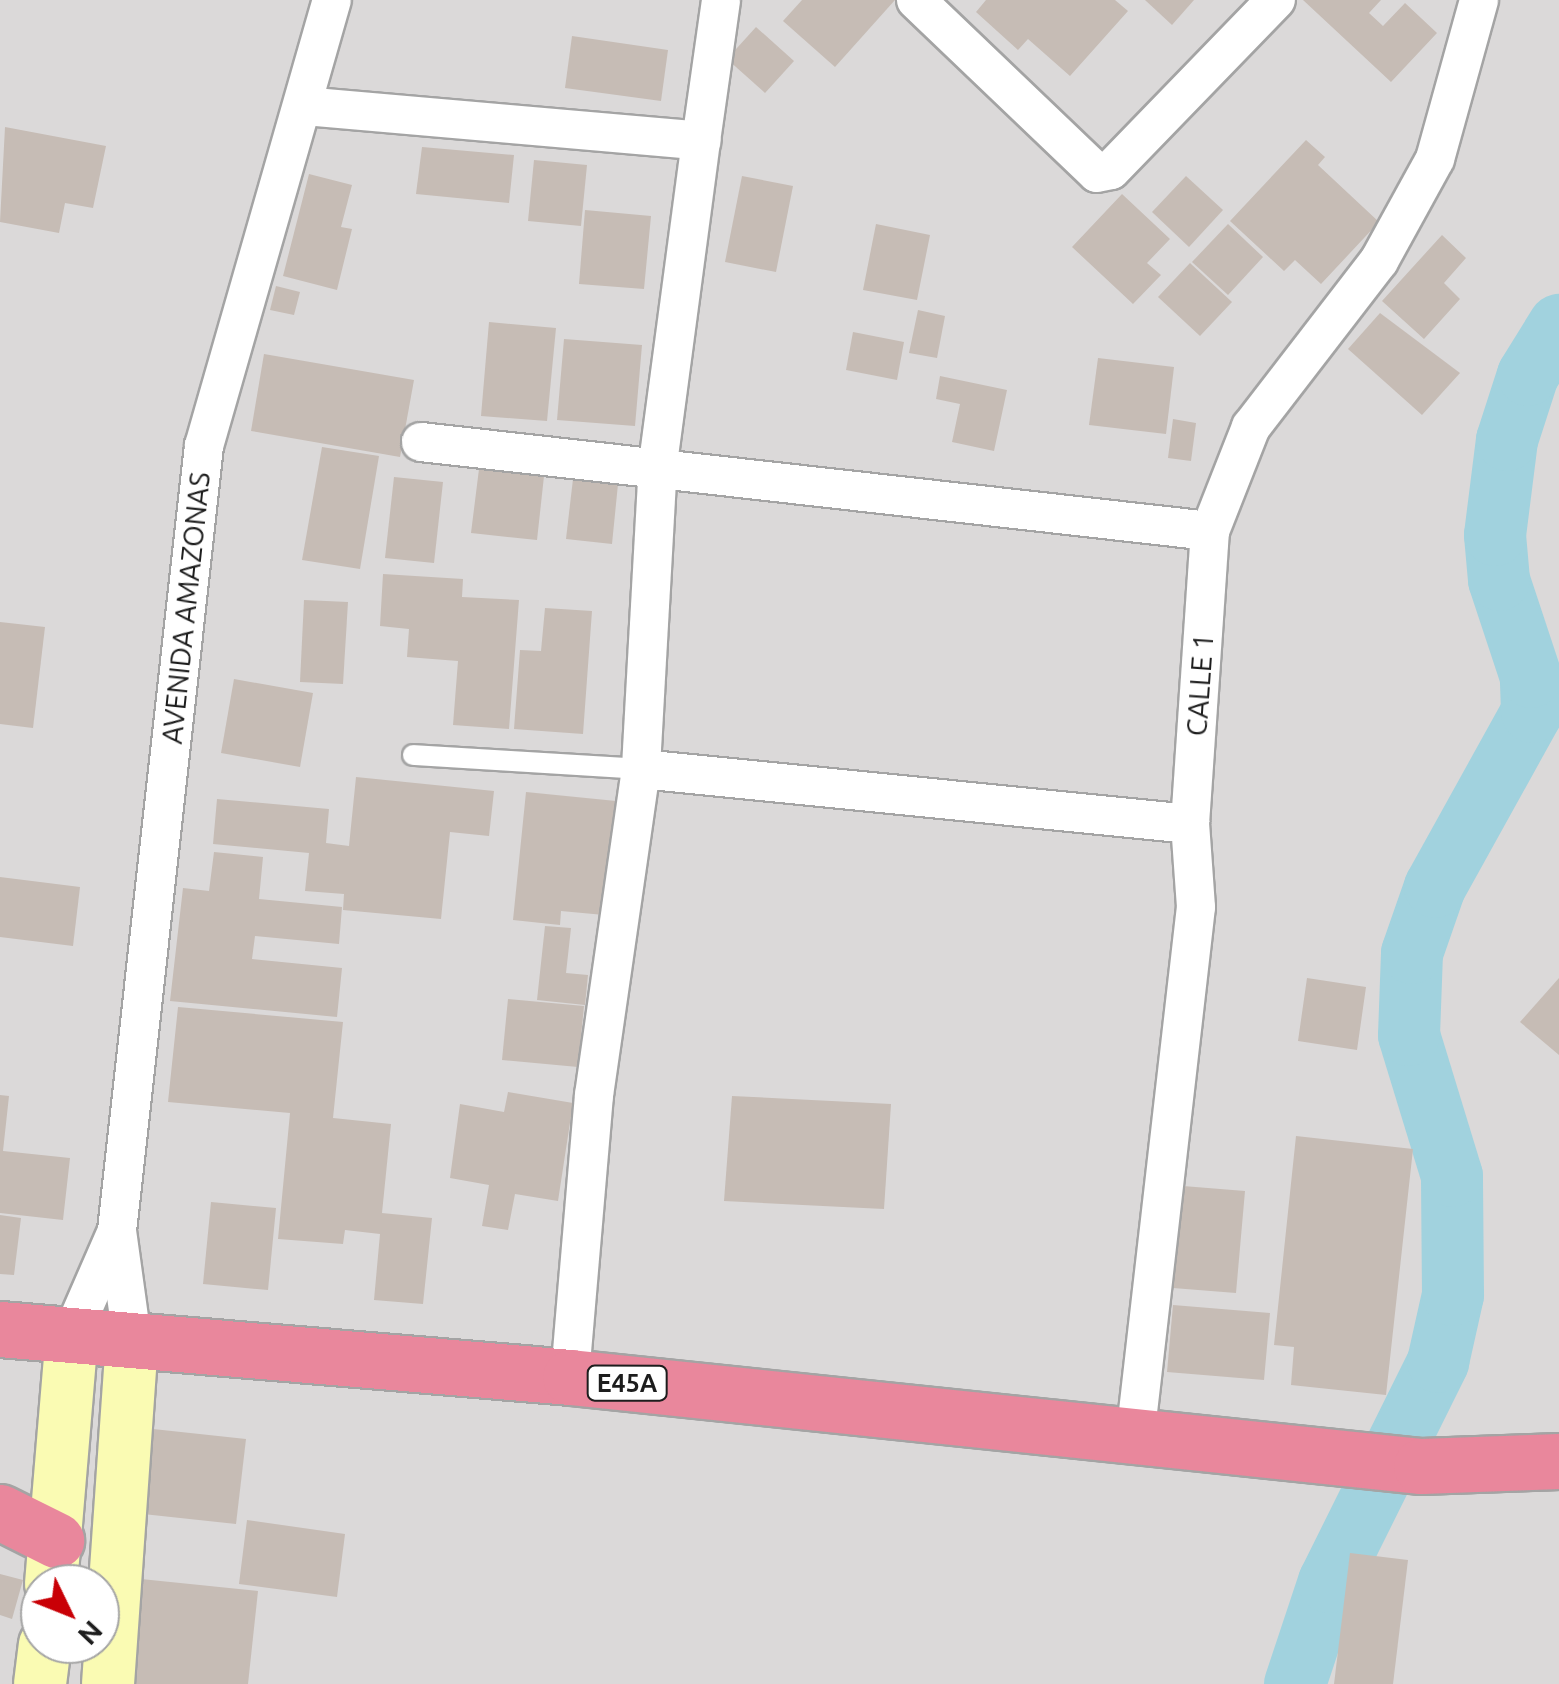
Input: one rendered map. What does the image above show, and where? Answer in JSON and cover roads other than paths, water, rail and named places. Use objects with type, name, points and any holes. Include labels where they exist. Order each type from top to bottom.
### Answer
[{"type":"highway","name":"E45A","points":[[0,1329],[570,1377],[1422,1466],[1559,1461]]},
{"type":"highway","points":[[0,1512],[54,1562]]},
{"type":"main road","name":"AVENIDA AMAZONAS","points":[[54,1562],[72,1334]]},
{"type":"main road","name":"AVENIDA AMAZONAS","points":[[108,1684],[132,1340]]},
{"type":"street","name":"AVENIDA AMAZONAS","points":[[132,1340],[117,1231],[204,446],[332,0]]},
{"type":"street","points":[[570,1377],[594,1096],[641,769],[658,464],[721,0]]},
{"type":"street","points":[[916,0],[1096,173],[1111,170],[1276,0]]},
{"type":"street","name":"CALLE 1","points":[[1135,1438],[1187,1014],[1196,907],[1190,824],[1210,531],[1251,427],[1379,261],[1435,160],[1479,0]]},
{"type":"street","points":[[304,106],[702,141]]},
{"type":"street","points":[[420,442],[658,464],[1210,531]]},
{"type":"street","points":[[641,769],[1190,824]]},
{"type":"street","name":"AVENIDA AMAZONAS","points":[[72,1334],[117,1231]]},
{"type":"lane","points":[[414,755],[641,769]]},
{"type":"waterway","points":[[1295,1684],[1329,1582],[1438,1362],[1453,1295],[1452,1176],[1409,1035],[1412,953],[1435,887],[1532,712],[1531,677],[1499,580],[1495,535],[1507,440],[1528,375],[1559,325]]}]
